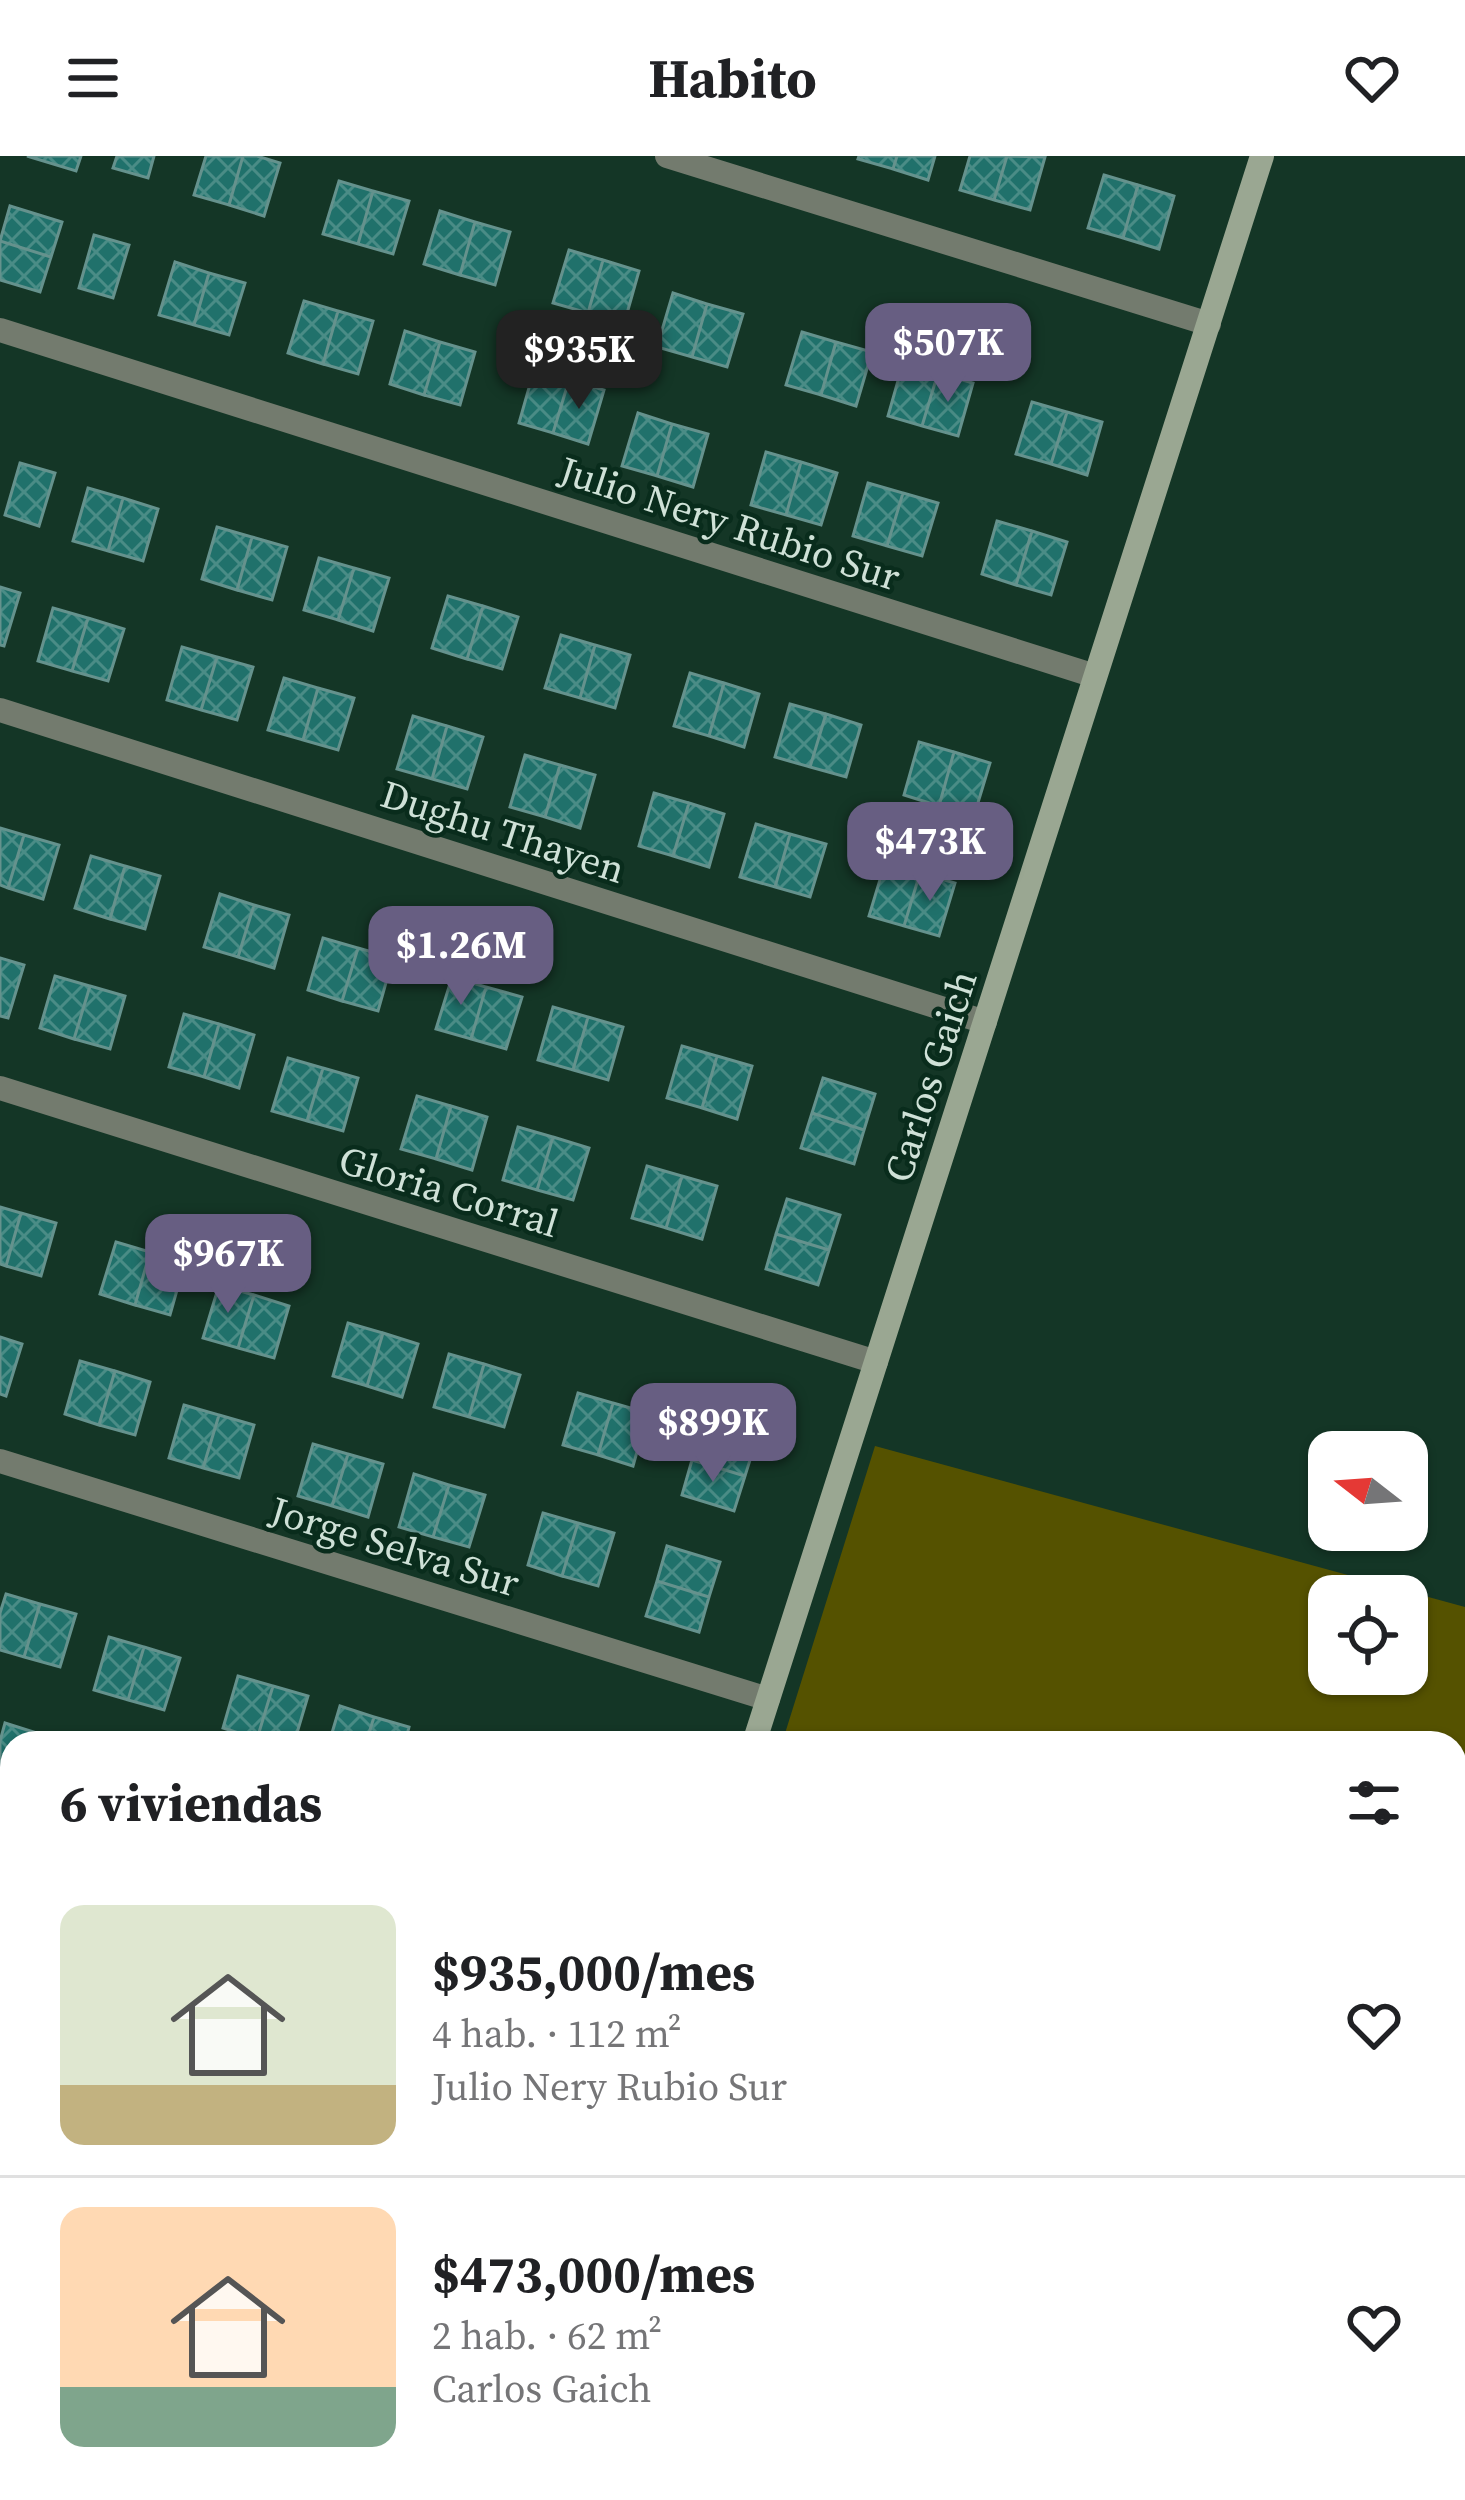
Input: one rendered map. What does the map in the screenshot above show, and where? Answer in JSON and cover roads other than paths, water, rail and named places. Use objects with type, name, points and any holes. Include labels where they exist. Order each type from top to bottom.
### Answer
[{"type":"street","points":[[667,156],[1209,324]]},
{"type":"street","name":"Carlos Gaich","points":[[758,1731],[1262,156]]},
{"type":"street","name":"Julio Nery Rubio Sur","points":[[0,330],[1095,676]]},
{"type":"street","name":"Dughu Thayen","points":[[0,710],[985,1022]]},
{"type":"street","name":"Gloria Corral","points":[[0,1088],[876,1362]]},
{"type":"street","name":"Jorge Selva Sur","points":[[0,1461],[768,1700]]}]
